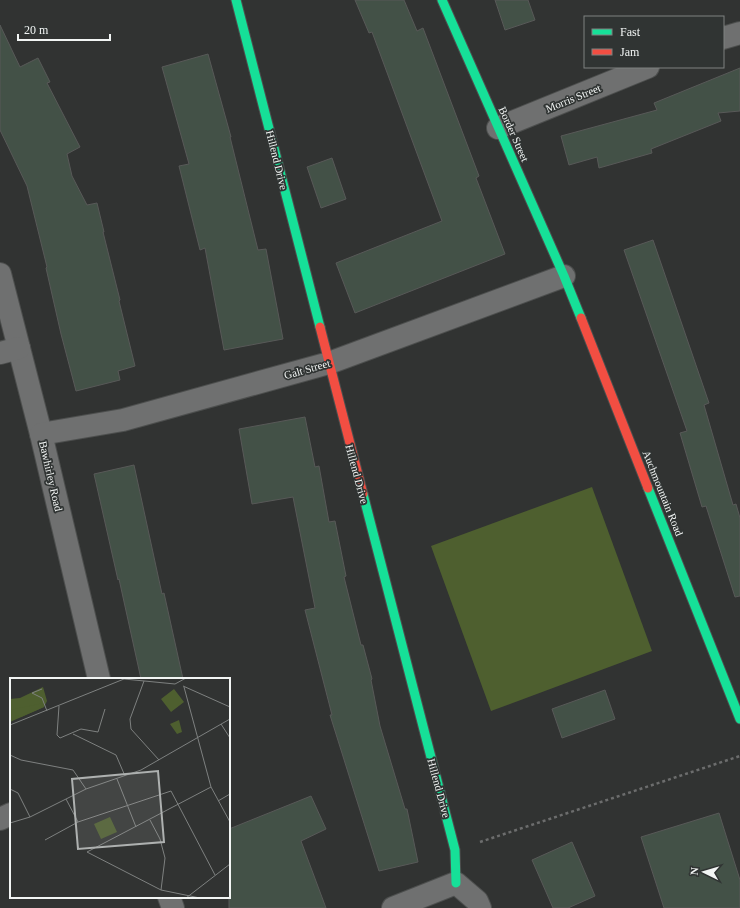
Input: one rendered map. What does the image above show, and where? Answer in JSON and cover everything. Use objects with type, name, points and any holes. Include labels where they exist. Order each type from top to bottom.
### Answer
[{"type":"street","name":"Hillend Drive","points":[[236,0],[455,850],[456,883]]},
{"type":"street","name":"Border Street","points":[[442,0],[564,276]]},
{"type":"street","points":[[724,38],[740,33]]},
{"type":"street","name":"Morris Street","points":[[498,128],[646,68]]},
{"type":"street","name":"Bawhirley Road","points":[[0,274],[10,350],[41,434],[99,678]]},
{"type":"street","name":"Galt Street","points":[[41,434],[123,420],[329,363],[564,276]]},
{"type":"street","name":"Auchmountain Road","points":[[564,276],[740,719]]},
{"type":"street","points":[[0,819],[10,814]]},
{"type":"street","points":[[393,908],[456,883],[477,901],[480,908]]},
{"type":"street","points":[[169,898],[173,908]]},
{"type":"path","points":[[455,850],[740,756]]},
{"type":"green space","points":[[592,487],[652,651],[491,711],[431,546]]},
{"type":"building","points":[[355,0],[404,0],[417,31],[423,28],[479,176],[476,178],[505,254],[355,313],[336,263],[442,221],[372,32],[369,33]]},
{"type":"building","points":[[495,0],[528,0],[535,20],[505,30]]},
{"type":"building","points":[[0,25],[20,67],[38,58],[50,82],[47,83],[80,147],[67,154],[72,176],[87,205],[97,203],[135,366],[118,371],[120,380],[76,391],[61,334],[47,267],[27,186],[0,130]]},
{"type":"building","points":[[208,54],[231,137],[258,250],[266,249],[283,339],[224,350],[205,248],[200,250],[179,166],[189,164],[162,67]]},
{"type":"building","points":[[740,68],[740,111],[718,113],[721,121],[651,149],[652,153],[599,168],[597,157],[569,165],[561,136],[657,110],[654,103]]},
{"type":"building","points":[[332,158],[346,199],[321,208],[307,167]]},
{"type":"building","points":[[653,240],[709,403],[704,405],[733,505],[736,504],[740,518],[740,596],[735,597],[706,506],[702,507],[680,433],[687,431],[624,250]]},
{"type":"building","points":[[305,417],[315,467],[319,466],[329,522],[335,521],[346,576],[344,577],[361,645],[363,645],[372,679],[380,726],[405,809],[407,809],[418,862],[379,871],[330,715],[332,715],[305,610],[315,608],[293,497],[252,504],[239,429]]},
{"type":"building","points":[[134,465],[162,594],[164,593],[183,678],[141,678],[94,474]]},
{"type":"building","points":[[605,690],[615,719],[562,738],[552,709]]},
{"type":"building","points":[[311,796],[326,829],[301,841],[326,908],[229,908],[230,829]]},
{"type":"building","points":[[719,813],[740,880],[740,908],[664,908],[641,837]]},
{"type":"building","points":[[572,842],[595,896],[568,908],[553,908],[532,860]]},
{"type":"traffic: fast","points":[[236,0],[320,327]]},
{"type":"traffic: fast","points":[[442,0],[564,276],[581,318]]},
{"type":"traffic: fast","points":[[648,488],[740,719]]},
{"type":"traffic: fast","points":[[363,494],[455,850],[456,883]]},
{"type":"traffic: jam","points":[[581,318],[648,488]]},
{"type":"traffic: jam","points":[[320,327],[363,494]]}]
